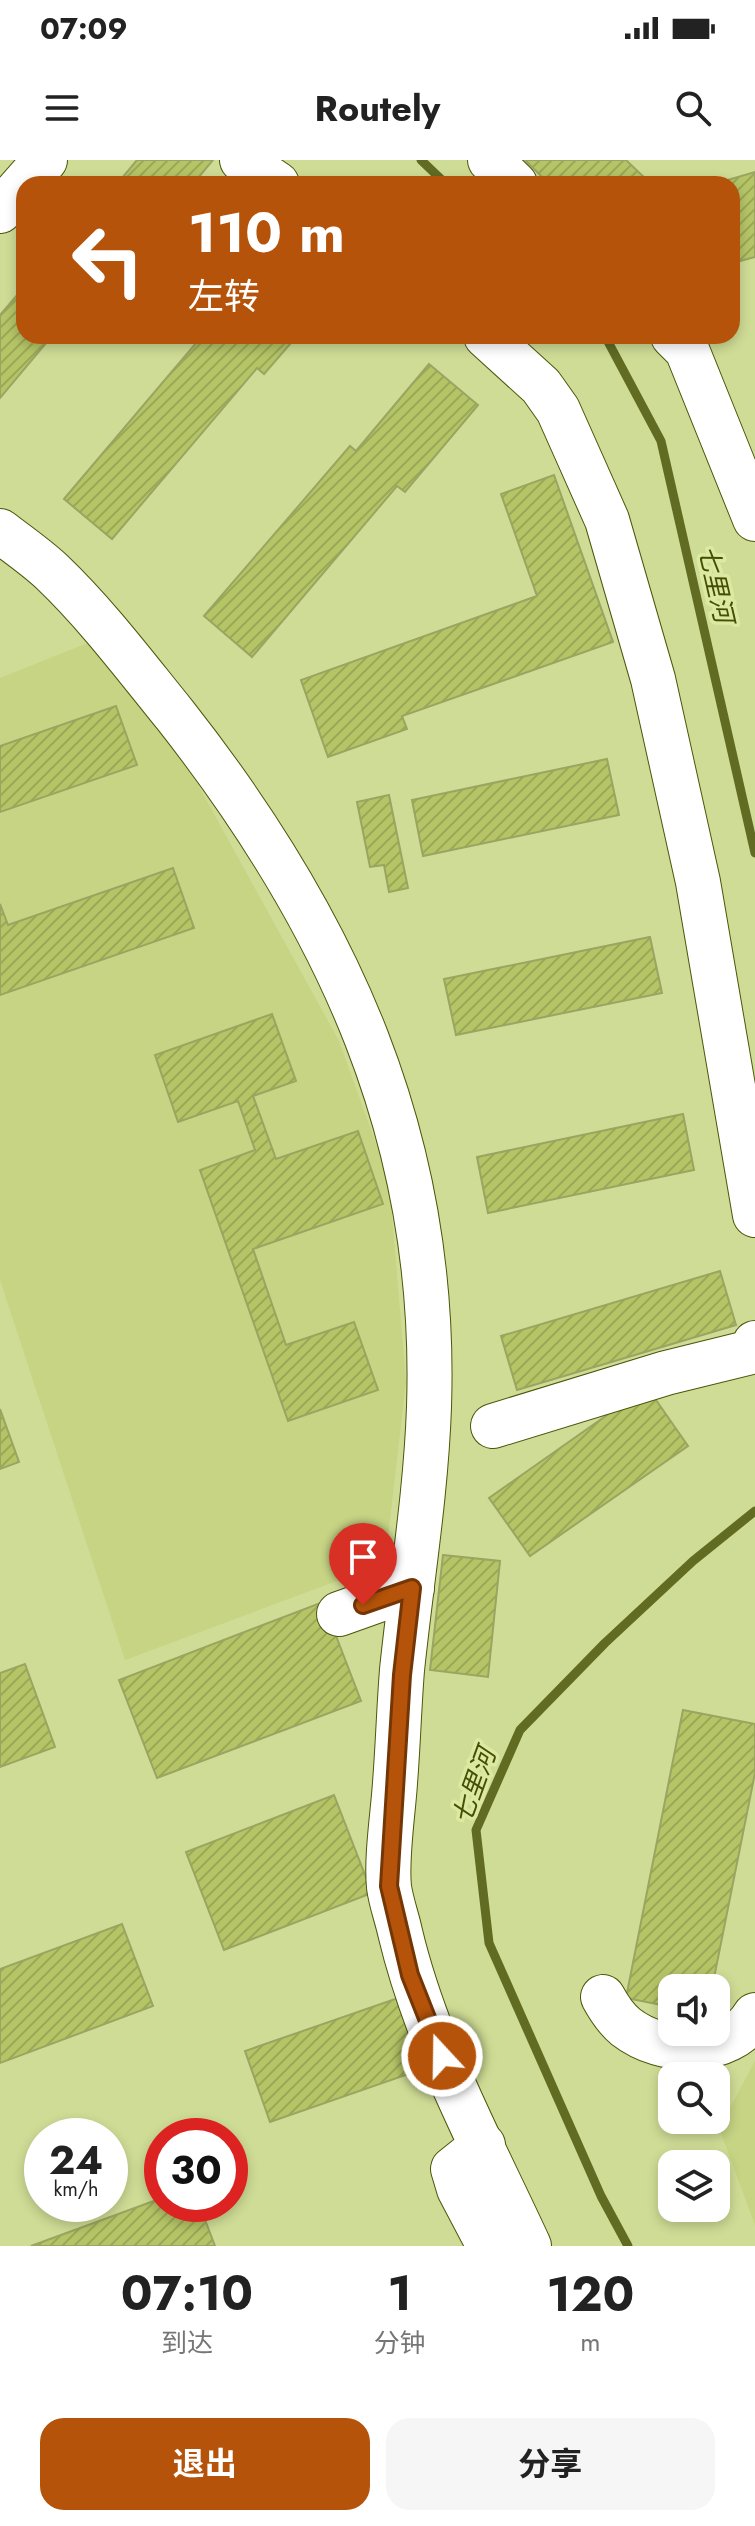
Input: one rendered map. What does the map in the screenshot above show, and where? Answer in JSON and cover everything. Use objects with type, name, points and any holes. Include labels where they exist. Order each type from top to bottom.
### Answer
[{"type":"street","points":[[31,176],[45,160]]},
{"type":"street","points":[[242,160],[265,176]]},
{"type":"street","points":[[490,160],[507,176]]},
{"type":"street","points":[[0,211],[16,193]]},
{"type":"street","points":[[495,344],[541,386],[558,410],[607,520],[653,679],[698,882],[755,1215]]},
{"type":"street","points":[[681,344],[687,350],[755,519]]},
{"type":"street","points":[[0,531],[51,572],[146,679],[244,809],[295,887],[361,1019],[380,1070],[406,1161],[419,1228],[426,1289],[429,1410],[402,1675],[389,1886],[410,1975],[442,2056],[529,2246]]},
{"type":"street","points":[[493,1426],[666,1373],[751,1352],[755,1343]]},
{"type":"street","points":[[339,1614],[412,1588]]},
{"type":"street","points":[[603,1997],[624,2025],[656,2043],[673,2047],[709,2046],[725,2040],[744,2028],[755,2015]]},
{"type":"street","points":[[483,2145],[453,2169],[459,2189],[489,2246]]},
{"type":"shaded area","points":[[95,640],[197,783],[339,1041],[389,1180],[406,1382],[385,1563],[125,1660],[0,1280],[0,678]]},
{"type":"shaded area","points":[[755,2061],[755,2225],[730,2158],[730,2150],[727,2150],[721,2134],[730,2134],[730,2108]]},
{"type":"building","points":[[137,160],[213,160],[200,176],[124,176]]},
{"type":"building","points":[[525,160],[626,160],[643,176],[541,176]]},
{"type":"building","points":[[755,172],[755,257],[740,261],[740,176]]},
{"type":"building","points":[[16,296],[16,344],[45,344],[0,398],[0,315]]},
{"type":"building","points":[[195,344],[290,344],[264,374],[257,368],[112,539],[64,499]]},
{"type":"building","points":[[429,364],[478,405],[405,492],[397,486],[252,657],[204,616],[350,446],[356,451]]},
{"type":"building","points":[[554,475],[613,642],[402,716],[407,729],[328,757],[301,680],[537,596],[501,494]]},
{"type":"building","points":[[116,706],[137,765],[0,812],[0,746]]},
{"type":"building","points":[[607,759],[619,815],[423,856],[412,800]]},
{"type":"building","points":[[389,795],[408,888],[389,892],[384,865],[370,867],[357,802]]},
{"type":"building","points":[[173,868],[194,928],[0,995],[0,904],[8,925]]},
{"type":"building","points":[[650,937],[662,993],[456,1035],[444,979]]},
{"type":"building","points":[[272,1014],[296,1081],[253,1096],[276,1159],[358,1131],[383,1204],[253,1249],[286,1345],[354,1322],[378,1390],[288,1421],[200,1170],[255,1150],[238,1101],[178,1122],[155,1055]]},
{"type":"building","points":[[683,1114],[694,1170],[488,1213],[477,1157]]},
{"type":"building","points":[[720,1271],[736,1325],[517,1390],[501,1336]]},
{"type":"building","points":[[647,1387],[688,1446],[530,1556],[489,1498]]},
{"type":"building","points":[[0,1409],[19,1462],[0,1469]]},
{"type":"building","points":[[443,1555],[500,1561],[488,1677],[430,1670]]},
{"type":"building","points":[[323,1602],[361,1701],[157,1778],[119,1680]]},
{"type":"building","points":[[25,1664],[55,1747],[0,1767],[0,1673]]},
{"type":"building","points":[[683,1710],[755,1724],[755,1773],[715,1974],[658,1974],[658,2004],[626,1998]]},
{"type":"building","points":[[334,1795],[372,1893],[224,1950],[186,1852]]},
{"type":"building","points":[[122,1924],[153,2006],[0,2063],[0,1969]]},
{"type":"building","points":[[401,1997],[426,2068],[270,2122],[245,2051]]},
{"type":"building","points":[[144,2205],[144,2222],[206,2222],[215,2246],[31,2246],[96,2222],[128,2222],[128,2210]]},
{"type":"waterway","name":"七里河","points":[[421,160],[438,176]]},
{"type":"waterway","name":"七里河","points":[[609,344],[661,441],[755,853]]},
{"type":"waterway","name":"七里河","points":[[628,2246],[601,2196],[489,1943],[476,1830],[520,1730],[605,1643],[693,1561],[755,1511]]},
{"type":"route","points":[[363,1605],[412,1588],[402,1675],[389,1886],[410,1975],[442,2056]]}]
